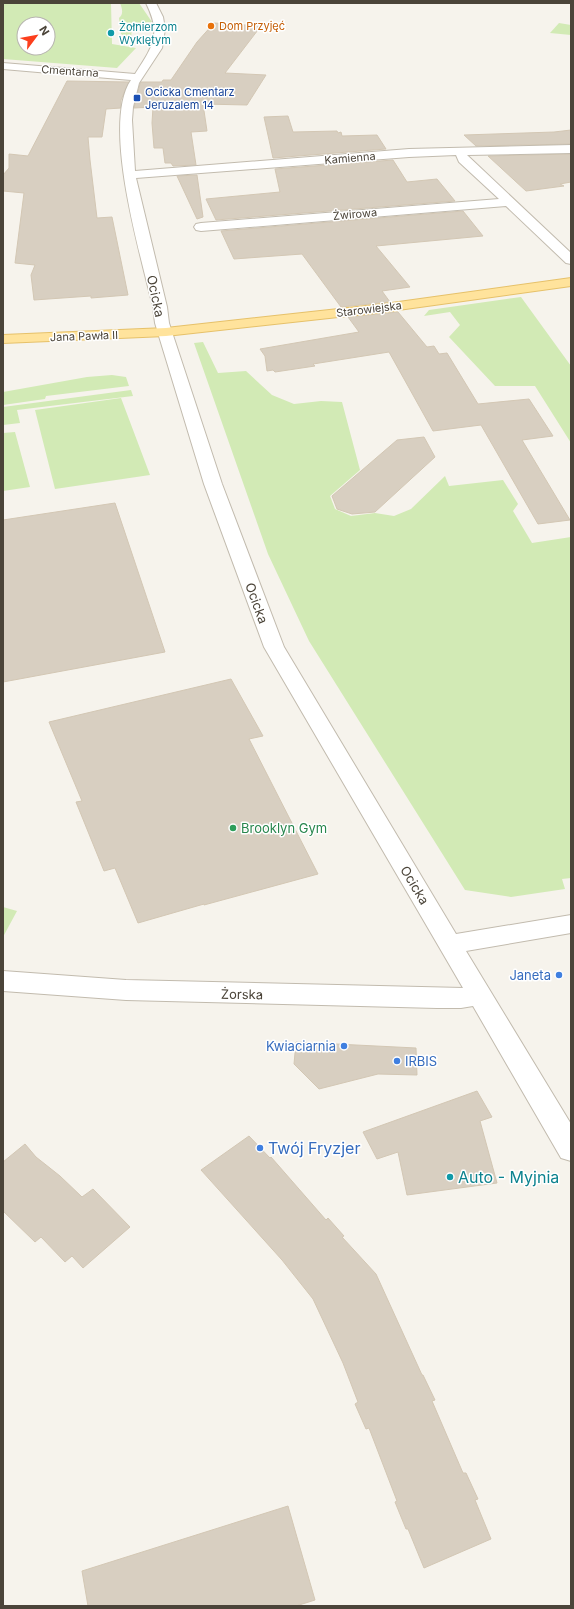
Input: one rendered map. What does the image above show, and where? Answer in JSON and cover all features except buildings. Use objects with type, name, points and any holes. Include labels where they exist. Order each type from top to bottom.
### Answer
[{"type":"main road","name":"Starowiejska","points":[[166,332],[354,311],[571,282]]},
{"type":"main road","name":"Jana Pawła II","points":[[3,339],[166,332]]},
{"type":"street","name":"Ocicka","points":[[151,3],[158,17],[160,29],[157,48],[137,77],[127,107],[129,175],[160,307],[162,323],[213,484],[274,647],[571,1148]]},
{"type":"street","name":"Cmentarna","points":[[3,66],[137,77]]},
{"type":"street","name":"Kamienna","points":[[129,175],[409,153],[571,149]]},
{"type":"street","points":[[460,151],[464,159],[571,260]]},
{"type":"street","name":"Żwirowa","points":[[201,227],[509,202]]},
{"type":"street","points":[[450,944],[571,924]]},
{"type":"street","name":"Żorska","points":[[3,981],[126,990],[206,993],[437,998],[461,998],[481,995]]},
{"type":"green space","points":[[3,3],[111,3],[112,44],[136,48],[117,68],[3,59]]},
{"type":"green space","points":[[120,3],[139,3],[152,22],[132,24],[131,40],[121,34],[119,18],[122,15],[122,11]]},
{"type":"green space","points":[[559,23],[571,25],[571,35],[550,33]]},
{"type":"green space","points":[[521,297],[571,366],[571,443],[535,386],[495,386],[449,337],[460,325],[450,312],[424,316],[429,310]]},
{"type":"green space","points":[[203,342],[218,373],[246,371],[272,395],[294,404],[321,401],[342,402],[360,470],[330,496],[335,509],[351,516],[375,513],[394,516],[411,509],[445,476],[449,486],[503,480],[518,504],[513,511],[532,543],[571,537],[571,878],[562,879],[565,889],[511,897],[465,890],[309,641],[268,554],[194,343]]},
{"type":"green space","points":[[112,375],[126,377],[129,386],[46,396],[45,399],[3,405],[3,392],[87,377]]},
{"type":"green space","points":[[131,390],[133,396],[17,410],[20,423],[3,425],[3,407]]},
{"type":"green space","points":[[121,398],[150,475],[55,489],[35,410]]},
{"type":"green space","points":[[15,432],[30,487],[3,491],[3,433]]},
{"type":"green space","points":[[3,907],[17,911],[3,937]]},
{"type":"place","name":"Dom Przyjęć","points":[[211,26]]},
{"type":"place","name":"Żołnierzom Wyklętym","points":[[111,33]]},
{"type":"place","name":"Ocicka Cmentarz Jeruzalem 14","points":[[137,98]]},
{"type":"place","name":"Brooklyn Gym","points":[[233,828]]},
{"type":"place","name":"Janeta","points":[[559,975]]},
{"type":"place","name":"Kwiaciarnia","points":[[344,1046]]},
{"type":"place","name":"IRBIS","points":[[397,1061]]},
{"type":"place","name":"Twój Fryzjer","points":[[260,1148]]},
{"type":"place","name":"Auto - Myjnia","points":[[450,1177]]}]
